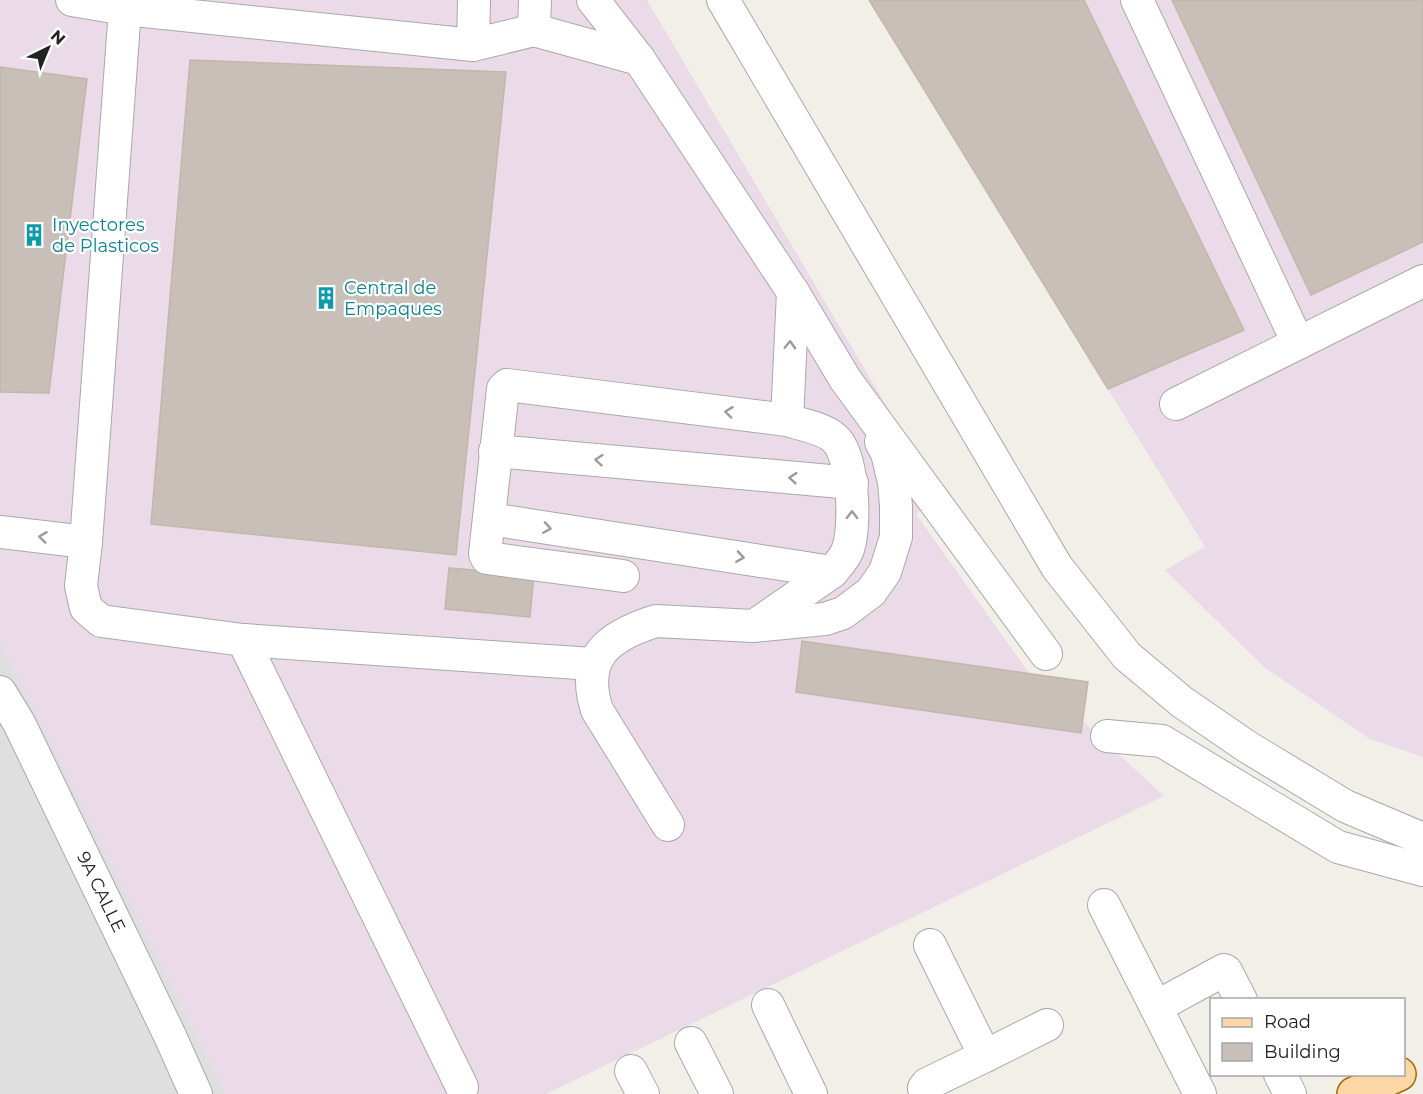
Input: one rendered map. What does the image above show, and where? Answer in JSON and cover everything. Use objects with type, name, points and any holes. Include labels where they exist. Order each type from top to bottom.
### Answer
[{"type":"main road","points":[[1405,1072],[1423,1064]]},
{"type":"main road","points":[[1354,1094],[1394,1076]]},
{"type":"street","points":[[72,0],[205,8],[473,45],[535,15],[639,59]]},
{"type":"street","points":[[473,45],[474,0]]},
{"type":"street","points":[[593,0],[639,59],[792,292],[845,379],[887,453],[896,506],[896,537],[889,562],[880,581],[871,592],[843,613],[825,619],[753,626],[656,621],[640,626],[602,650],[593,664],[592,695],[597,711],[668,825]]},
{"type":"street","points":[[723,0],[1057,567],[1127,656],[1182,702],[1246,746],[1345,806],[1423,839]]},
{"type":"street","points":[[1137,0],[1298,343]]},
{"type":"street","points":[[127,3],[81,586],[86,608],[101,621],[243,640],[593,664]]},
{"type":"street","points":[[1176,405],[1298,343],[1421,286]]},
{"type":"street","points":[[787,420],[792,292]]},
{"type":"street","points":[[845,379],[1046,654]]},
{"type":"street","points":[[623,576],[487,558],[485,554],[502,390],[507,385],[787,420],[831,435],[837,440],[842,446],[852,483],[852,523],[849,547],[832,572],[753,626]]},
{"type":"street","points":[[495,451],[852,483]]},
{"type":"street","points":[[490,519],[832,572]]},
{"type":"street","points":[[0,532],[86,542]]},
{"type":"street","points":[[243,640],[462,1087]]},
{"type":"street","name":"9A CALLE","points":[[0,692],[19,723],[170,1036],[195,1094]]},
{"type":"street","points":[[1107,736],[1162,741],[1338,847],[1423,870]]},
{"type":"street","points":[[1104,905],[1200,1094]]},
{"type":"street","points":[[930,945],[985,1056]]},
{"type":"street","points":[[1156,1007],[1225,970],[1240,998]]},
{"type":"street","points":[[768,1005],[811,1094]]},
{"type":"street","points":[[927,1094],[924,1088],[927,1084],[1047,1025]]},
{"type":"street","points":[[691,1043],[717,1094]]},
{"type":"street","points":[[1281,1076],[1290,1094]]},
{"type":"shaded area","points":[[0,0],[647,0],[939,495],[916,514],[1026,669],[1164,796],[546,1094],[226,1094],[0,640]]},
{"type":"shaded area","points":[[869,0],[1423,0],[1423,757],[1370,739],[1264,667],[1165,570],[1205,547]]},
{"type":"shaded area","points":[[0,640],[226,1094],[0,1094]]},
{"type":"building","points":[[869,0],[1084,0],[1244,330],[1108,389]]},
{"type":"building","points":[[1172,0],[1423,0],[1423,242],[1311,295]]},
{"type":"building","name":"Central de Empaques","points":[[190,60],[506,72],[456,555],[151,524]]},
{"type":"building","name":"Inyectores de Plasticos","points":[[0,67],[87,79],[49,393],[0,392]]},
{"type":"building","points":[[449,568],[534,575],[530,617],[445,609]]},
{"type":"building","points":[[802,641],[1088,682],[1081,733],[796,692]]},
{"type":"place","name":"Inyectores de Plasticos","points":[[34,235]]},
{"type":"place","name":"Central de Empaques","points":[[326,298]]}]
